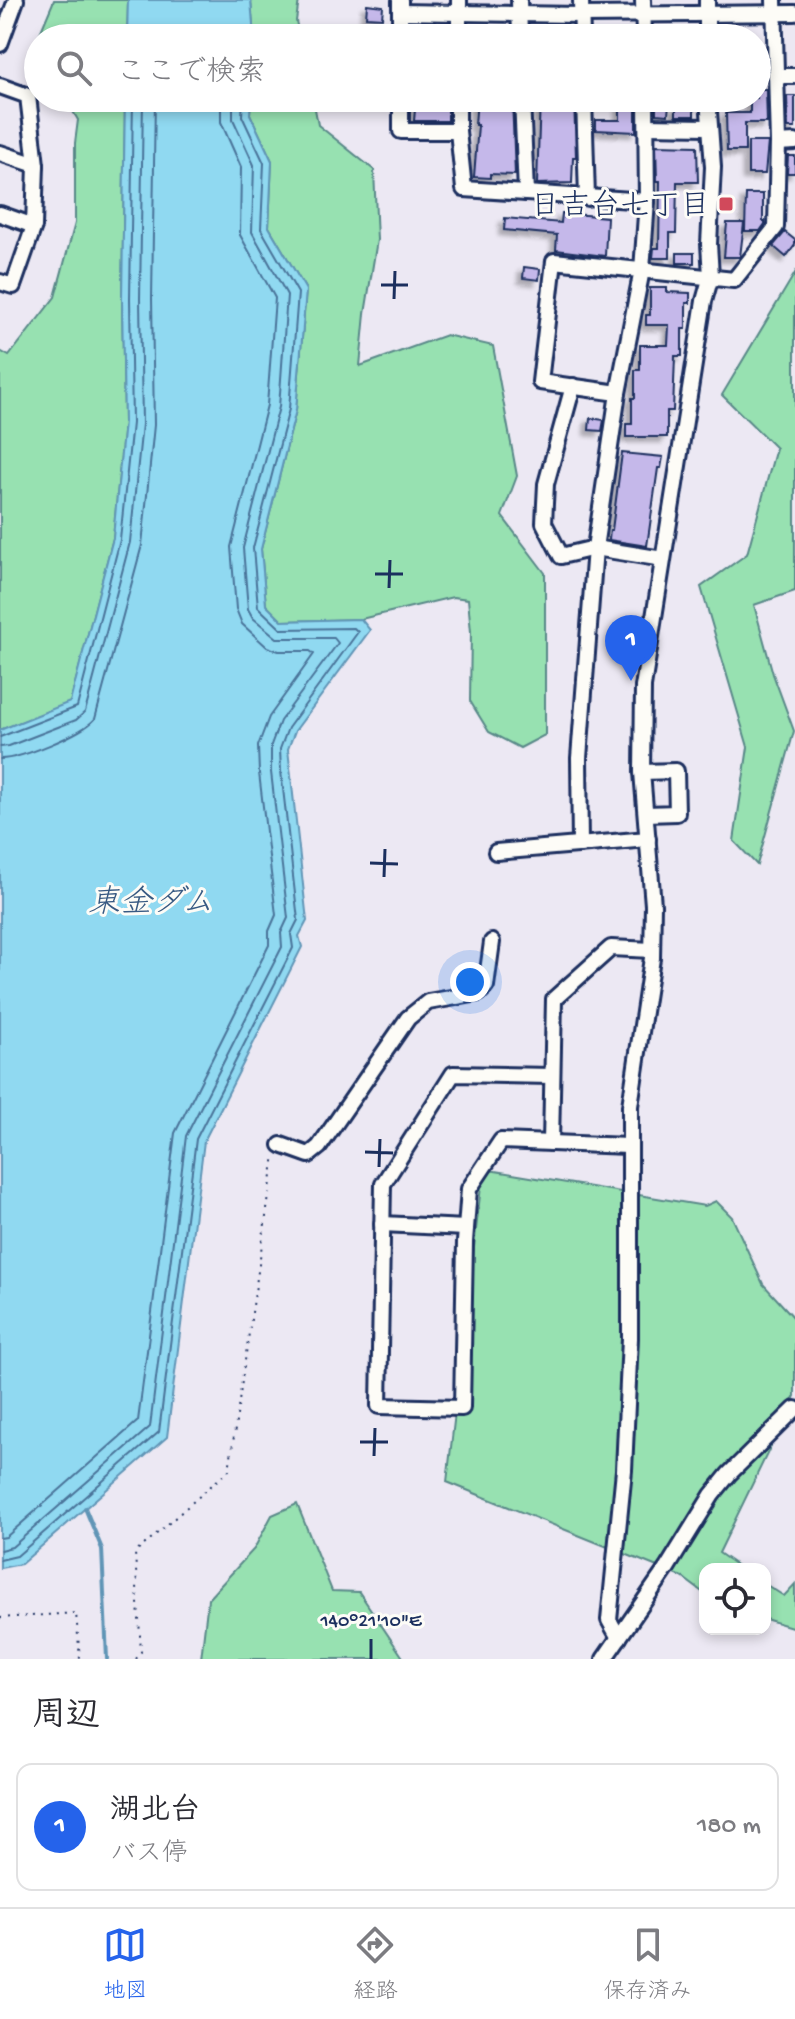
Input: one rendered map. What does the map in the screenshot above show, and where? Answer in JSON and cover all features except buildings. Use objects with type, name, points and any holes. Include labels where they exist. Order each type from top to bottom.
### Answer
[{"type":"street","points":[[0,44],[16,0]]},
{"type":"street","points":[[400,6],[774,7],[795,13]]},
{"type":"street","points":[[618,393],[540,382],[554,261],[734,280],[776,227],[778,143],[774,7]]},
{"type":"street","points":[[776,76],[795,76]]},
{"type":"street","points":[[0,86],[24,95]]},
{"type":"street","points":[[0,282],[13,286],[34,226],[36,165],[30,112]]},
{"type":"street","points":[[401,112],[401,131],[458,131]]},
{"type":"street","points":[[458,112],[464,189],[647,201]]},
{"type":"street","points":[[523,112],[526,193]]},
{"type":"street","points":[[584,112],[587,198]]},
{"type":"street","points":[[580,845],[579,758],[595,548],[618,393],[642,270],[647,201],[646,112]]},
{"type":"street","points":[[619,1638],[609,1620],[624,1470],[630,1338],[628,1146],[630,1106],[652,950],[653,905],[642,772],[643,687],[704,301],[711,276],[709,244],[713,167],[708,112]]},
{"type":"street","points":[[647,126],[708,127]]},
{"type":"street","points":[[778,143],[795,142]]},
{"type":"street","points":[[0,153],[36,165]]},
{"type":"street","points":[[0,214],[34,226]]},
{"type":"street","points":[[573,386],[546,484],[544,523],[561,556],[595,548],[663,559]]},
{"type":"street","points":[[642,772],[676,771],[677,813],[646,814]]},
{"type":"street","points":[[496,852],[648,839]]},
{"type":"street","points":[[281,1145],[309,1155],[319,1147],[408,1018],[428,1002],[479,993],[486,986],[492,942]]},
{"type":"street","points":[[551,1143],[554,999],[611,948],[652,950]]},
{"type":"street","points":[[552,1076],[453,1074],[383,1184],[379,1406],[462,1408],[469,1189],[501,1141],[628,1146]]},
{"type":"street","points":[[382,1224],[466,1228]]},
{"type":"street","points":[[604,1659],[667,1568],[712,1495],[795,1409]]},
{"type":"path","points":[[136,1659],[141,1652],[135,1553],[229,1470],[274,1157],[281,1145]]},
{"type":"path","points":[[0,1618],[76,1613],[80,1659]]},
{"type":"green space","points":[[54,0],[128,0],[127,24],[44,24]]},
{"type":"green space","points":[[251,0],[299,0],[297,24],[253,24]]},
{"type":"green space","points":[[73,112],[125,112],[124,422],[113,538],[70,703],[0,730],[0,351],[9,356],[55,297],[75,223],[78,120]]},
{"type":"green space","points":[[316,112],[318,125],[374,170],[377,240],[360,366],[446,335],[493,346],[517,476],[502,516],[545,573],[545,735],[520,748],[489,732],[470,701],[468,599],[453,597],[361,619],[282,621],[266,605],[261,549],[296,410],[306,290],[269,227],[272,161],[250,114]]},
{"type":"green space","points":[[795,273],[795,591],[754,605],[773,674],[794,731],[757,865],[734,841],[748,747],[701,587],[747,554],[776,448],[722,395]]},
{"type":"green space","points":[[483,1169],[705,1206],[716,1201],[732,1217],[763,1284],[795,1319],[795,1396],[719,1553],[733,1563],[699,1563],[699,1590],[682,1577],[447,1482]]},
{"type":"green space","points":[[297,1504],[332,1591],[359,1592],[404,1659],[201,1659],[208,1599],[254,1549],[272,1515]]},
{"type":"green space","points":[[795,1584],[795,1628],[771,1621],[771,1588],[784,1596]]},
{"type":"water","points":[[128,0],[251,0],[253,24],[127,24]]},
{"type":"water","name":"東金ダム","points":[[125,112],[250,112],[272,161],[269,227],[306,290],[296,410],[261,549],[266,605],[282,621],[361,619],[370,630],[295,731],[288,749],[307,921],[299,936],[302,947],[204,1141],[167,1437],[21,1564],[0,1568],[0,730],[70,702],[113,538],[124,422]]},
{"type":"waterway","points":[[85,1508],[102,1549],[107,1659]]},
{"type":"place","name":"日吉台七丁目","points":[[726,204]]},
{"type":"place","name":"湖北台","points":[[631,681]]}]
